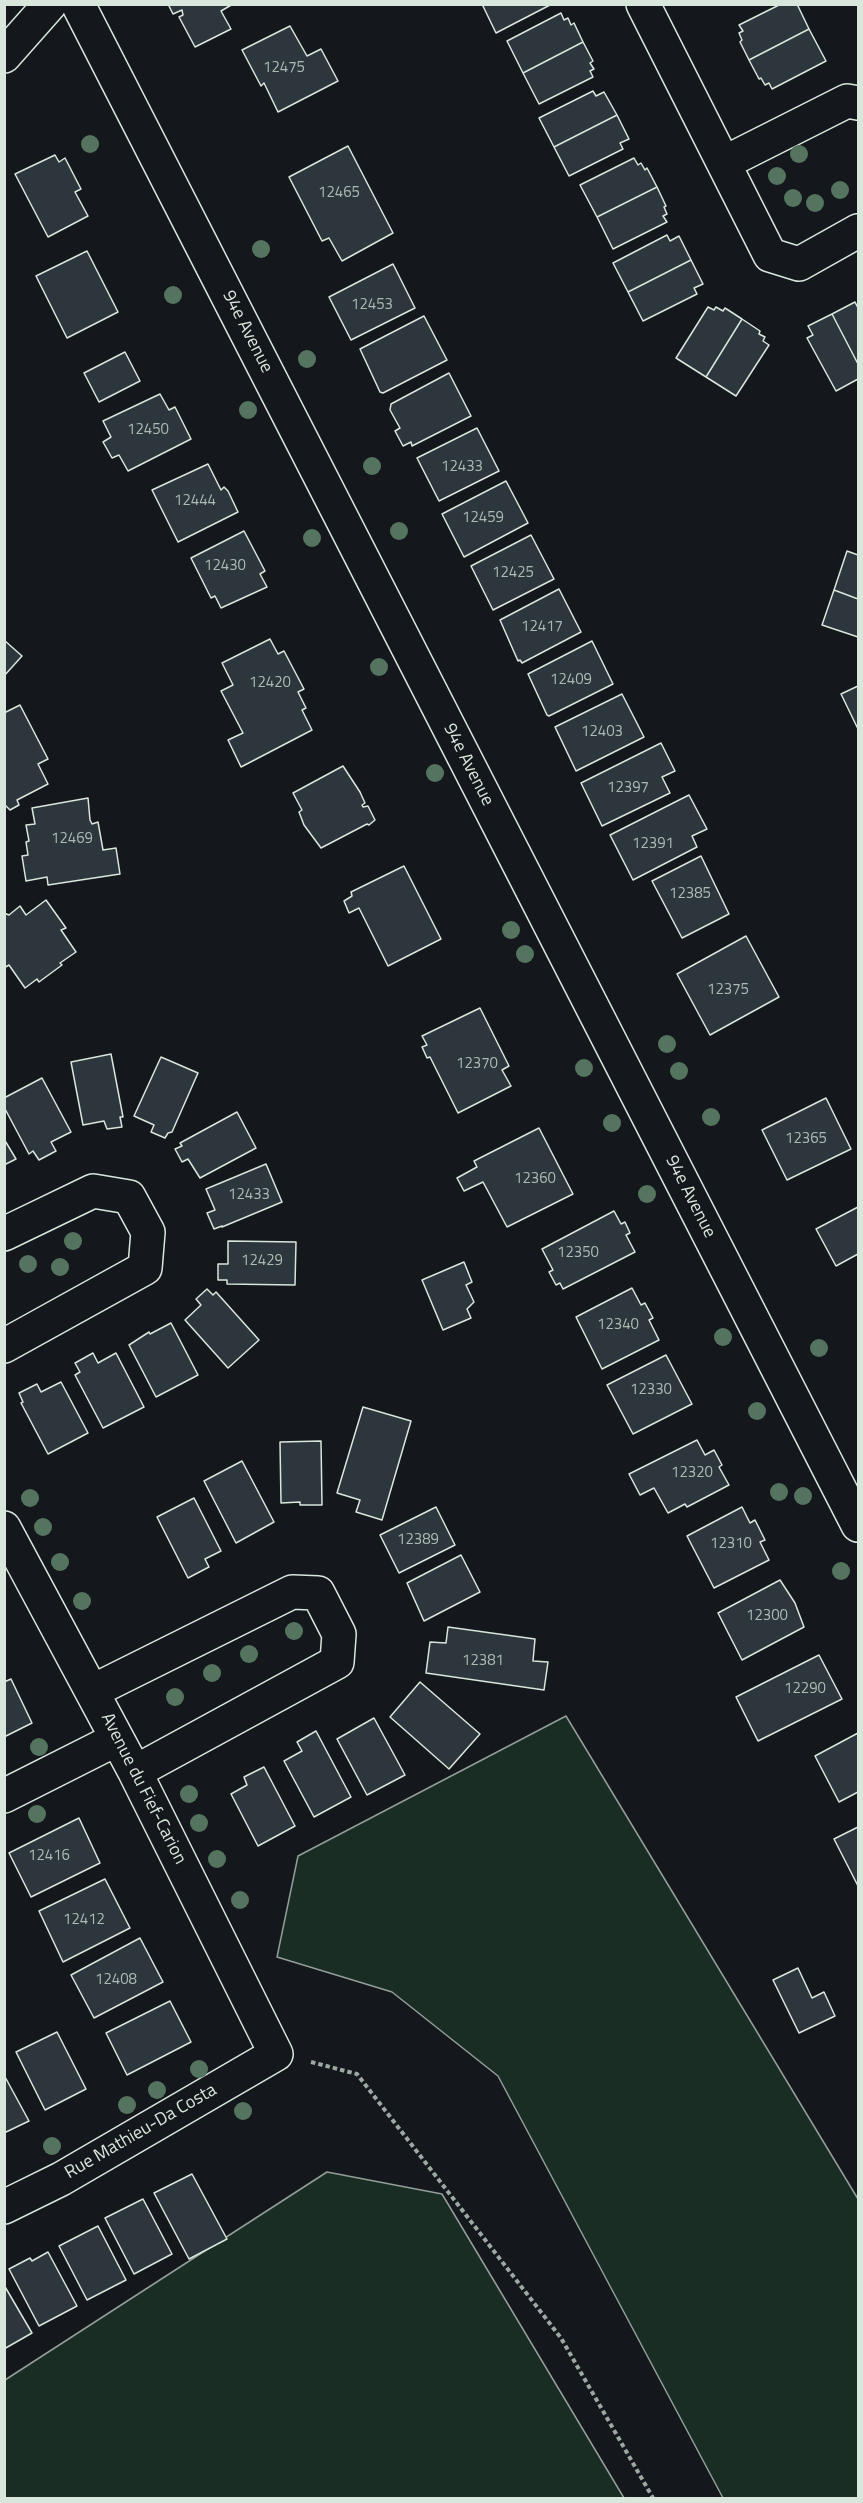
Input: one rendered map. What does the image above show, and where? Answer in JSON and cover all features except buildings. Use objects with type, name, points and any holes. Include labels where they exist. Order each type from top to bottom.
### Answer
[{"type":"street","points":[[4,56],[50,4]]},
{"type":"street","name":"94e Avenue","points":[[78,4],[858,1525]]},
{"type":"street","points":[[643,4],[770,255],[799,264],[858,231]]},
{"type":"street","points":[[724,163],[846,101],[858,103]]},
{"type":"street","points":[[4,1234],[93,1191],[129,1197],[148,1232],[145,1268],[4,1346]]},
{"type":"street","name":"Avenue du Fief-Carion","points":[[4,1528],[135,1772],[276,2054]]},
{"type":"street","points":[[93,1691],[292,1592],[318,1593],[339,1634],[337,1662],[135,1772]]},
{"type":"street","points":[[4,1796],[117,1739]]},
{"type":"street","name":"Rue Mathieu-Da Costa","points":[[4,2207],[61,2179],[276,2054]]},
{"type":"path","points":[[276,2054],[357,2074],[561,2338],[653,2499]]},
{"type":"green space","points":[[566,1716],[858,2199],[858,2498],[723,2498],[498,2076],[392,1992],[277,1957],[298,1856]]},
{"type":"green space","points":[[327,2172],[442,2194],[624,2498],[5,2498],[5,2380]]}]
